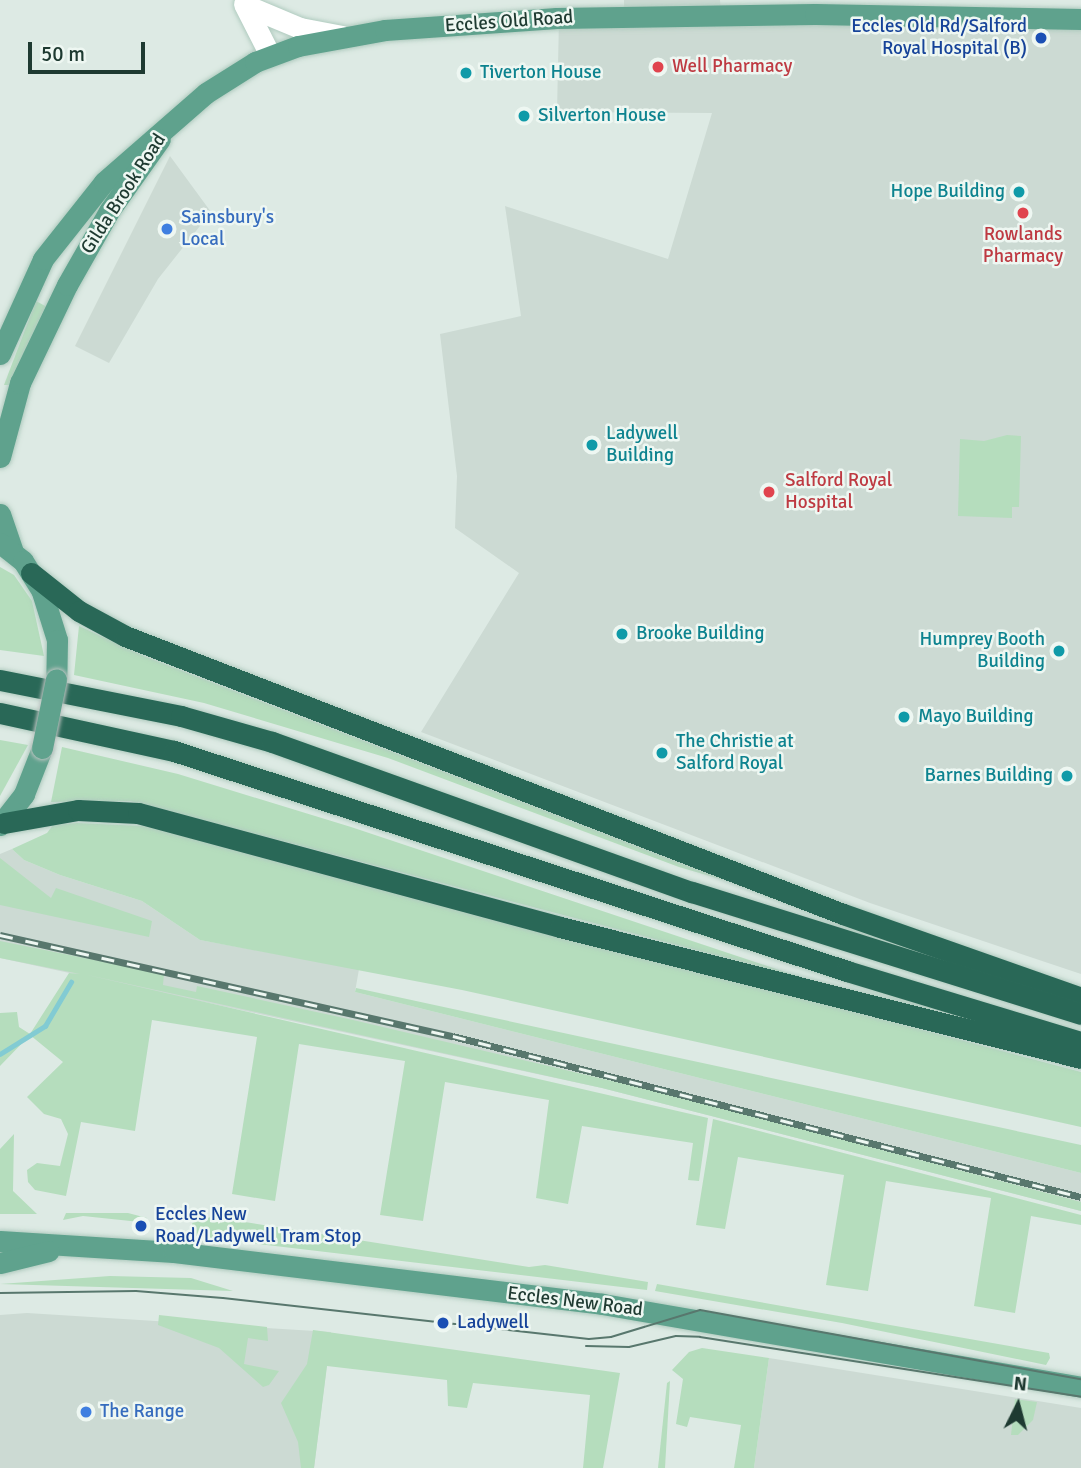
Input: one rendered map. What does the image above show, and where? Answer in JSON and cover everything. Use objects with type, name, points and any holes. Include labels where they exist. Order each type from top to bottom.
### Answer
[{"type":"highway","points":[[32,573],[107,627],[843,914],[1081,998]]},
{"type":"highway","points":[[0,680],[181,716],[272,742],[705,896],[1081,1014]]},
{"type":"highway","points":[[0,713],[174,751],[847,971],[1081,1042]]},
{"type":"highway","points":[[2,824],[78,810],[160,818],[560,927],[1081,1058]]},
{"type":"main road","points":[[243,2],[300,28],[343,36]]},
{"type":"main road","points":[[243,2],[270,55]]},
{"type":"main road","name":"Eccles Old Road","points":[[171,123],[206,93],[270,55],[343,36],[531,19],[649,16],[1081,19]]},
{"type":"main road","name":"Gilda Brook Road","points":[[0,354],[43,259],[104,182],[171,123]]},
{"type":"main road","name":"Gilda Brook Road","points":[[0,457],[20,383],[67,285],[109,211],[171,123]]},
{"type":"main road","points":[[0,514],[7,547],[32,573],[54,627],[59,661],[42,748],[33,779],[2,824]]},
{"type":"main road","name":"Eccles New Road","points":[[0,1241],[174,1252],[602,1304],[1081,1387]]},
{"type":"main road","name":"Eccles New Road","points":[[0,1263],[65,1247]]},
{"type":"shaded area","points":[[624,0],[720,0],[721,14],[624,15]]},
{"type":"shaded area","name":"Salford Royal Hospital","points":[[559,19],[1081,21],[1081,974],[870,903],[421,732],[519,573],[455,528],[457,476],[440,334],[521,316],[505,206],[668,259],[712,113],[557,112]]},
{"type":"shaded area","points":[[170,156],[211,212],[158,279],[109,363],[75,346]]},
{"type":"shaded area","points":[[12,849],[24,860],[60,875],[142,901],[200,940],[359,969],[355,992],[1081,1173],[1081,1211],[602,1088],[0,958],[0,854]]},
{"type":"shaded area","points":[[27,1313],[331,1332],[314,1468],[0,1468],[0,1315]]},
{"type":"shaded area","points":[[769,1358],[1081,1408],[1081,1468],[754,1468]]},
{"type":"green space","points":[[36,301],[47,307],[10,385],[4,385]]},
{"type":"green space","points":[[1007,435],[1021,436],[1019,507],[1012,507],[1012,518],[958,516],[960,439],[984,441]]},
{"type":"green space","points":[[0,567],[14,575],[32,601],[44,656],[0,650]]},
{"type":"green space","points":[[79,626],[146,657],[727,881],[679,867],[388,758],[204,703],[74,675]]},
{"type":"green space","points":[[0,740],[28,745],[0,796]]},
{"type":"green space","points":[[62,747],[178,774],[351,827],[803,978],[130,801],[51,802]]},
{"type":"green space","points":[[77,823],[142,826],[173,832],[1081,1072],[1081,1127],[462,990],[200,940],[142,901],[60,875],[24,860],[12,849],[47,833],[53,825]]},
{"type":"green space","points":[[0,858],[51,898],[56,888],[152,921],[149,937],[0,905]]},
{"type":"green space","points":[[0,941],[164,974],[163,985],[196,992],[197,986],[663,1093],[1081,1202],[1081,1211],[602,1088],[83,974],[708,1118],[699,1181],[688,1180],[693,1143],[582,1126],[568,1204],[536,1198],[549,1100],[445,1082],[423,1221],[380,1215],[405,1061],[299,1044],[275,1201],[232,1194],[257,1037],[152,1020],[135,1131],[81,1122],[66,1196],[35,1190],[28,1182],[27,1170],[37,1163],[60,1166],[68,1134],[61,1119],[44,1114],[27,1097],[63,1062],[30,1035],[0,1066],[0,1013],[17,1012],[19,1027],[30,1034],[69,973],[80,974],[0,958]]},
{"type":"green space","points":[[356,988],[1081,1145],[1081,1173],[355,992]]},
{"type":"green space","points":[[713,1119],[1081,1215],[1081,1225],[1031,1216],[1015,1313],[974,1306],[991,1198],[886,1181],[868,1291],[826,1285],[844,1175],[738,1157],[725,1229],[696,1225]]},
{"type":"green space","points":[[14,1134],[13,1191],[37,1214],[0,1214],[0,1149]]},
{"type":"green space","points":[[66,1213],[128,1213],[147,1218],[140,1222],[83,1216],[63,1220]]},
{"type":"green space","points":[[213,1217],[529,1267],[545,1265],[648,1282],[647,1290],[198,1237],[189,1232],[194,1219]]},
{"type":"green space","points":[[110,1276],[191,1278],[233,1291],[0,1284]]},
{"type":"green space","points":[[657,1284],[1049,1353],[1050,1358],[1046,1365],[842,1323],[655,1291]]},
{"type":"green space","points":[[159,1315],[267,1327],[268,1341],[248,1338],[244,1364],[279,1371],[269,1385],[263,1387],[219,1348],[158,1325]]},
{"type":"green space","points":[[313,1330],[620,1373],[603,1468],[583,1468],[590,1395],[473,1383],[467,1408],[448,1406],[447,1380],[327,1366],[314,1468],[301,1468],[298,1442],[281,1403],[307,1364]]},
{"type":"green space","points":[[702,1348],[769,1358],[754,1468],[734,1468],[741,1425],[690,1417],[687,1427],[676,1424],[683,1379],[672,1370],[689,1352]]},
{"type":"green space","points":[[670,1381],[665,1468],[658,1468],[667,1383]]},
{"type":"green space","points":[[1015,1399],[1037,1402],[1033,1420],[1018,1435],[1011,1435]]},
{"type":"waterway","points":[[0,1054],[45,1026],[71,982]]},
{"type":"tram line","points":[[0,1293],[136,1291],[223,1298],[589,1339],[611,1337],[700,1310],[1081,1379]]},
{"type":"tram line","points":[[586,1346],[629,1347],[676,1336],[700,1337],[1081,1397]]},
{"type":"railway","points":[[0,935],[453,1036],[1081,1197]]},
{"type":"place","name":"Eccles Old Rd/Salford Royal Hospital (B)","points":[[1041,38]]},
{"type":"place","name":"Well Pharmacy","points":[[658,67]]},
{"type":"place","name":"Tiverton House","points":[[466,73]]},
{"type":"place","name":"Silverton House","points":[[524,116]]},
{"type":"place","name":"Hope Building","points":[[1019,192]]},
{"type":"place","name":"Rowlands Pharmacy","points":[[1023,213]]},
{"type":"place","name":"Sainsbury's Local","points":[[167,229]]},
{"type":"place","name":"Ladywell Building","points":[[592,445]]},
{"type":"place","name":"Salford Royal Hospital","points":[[769,492]]},
{"type":"place","name":"Brooke Building","points":[[622,634]]},
{"type":"place","name":"Humprey Booth Building","points":[[1059,651]]},
{"type":"place","name":"Mayo Building","points":[[904,717]]},
{"type":"place","name":"The Christie at Salford Royal","points":[[662,753]]},
{"type":"place","name":"Barnes Building","points":[[1067,776]]},
{"type":"place","name":"Eccles New Road/Ladywell Tram Stop","points":[[141,1226]]},
{"type":"place","name":"Ladywell","points":[[443,1323]]},
{"type":"place","name":"The Range","points":[[86,1412]]}]
